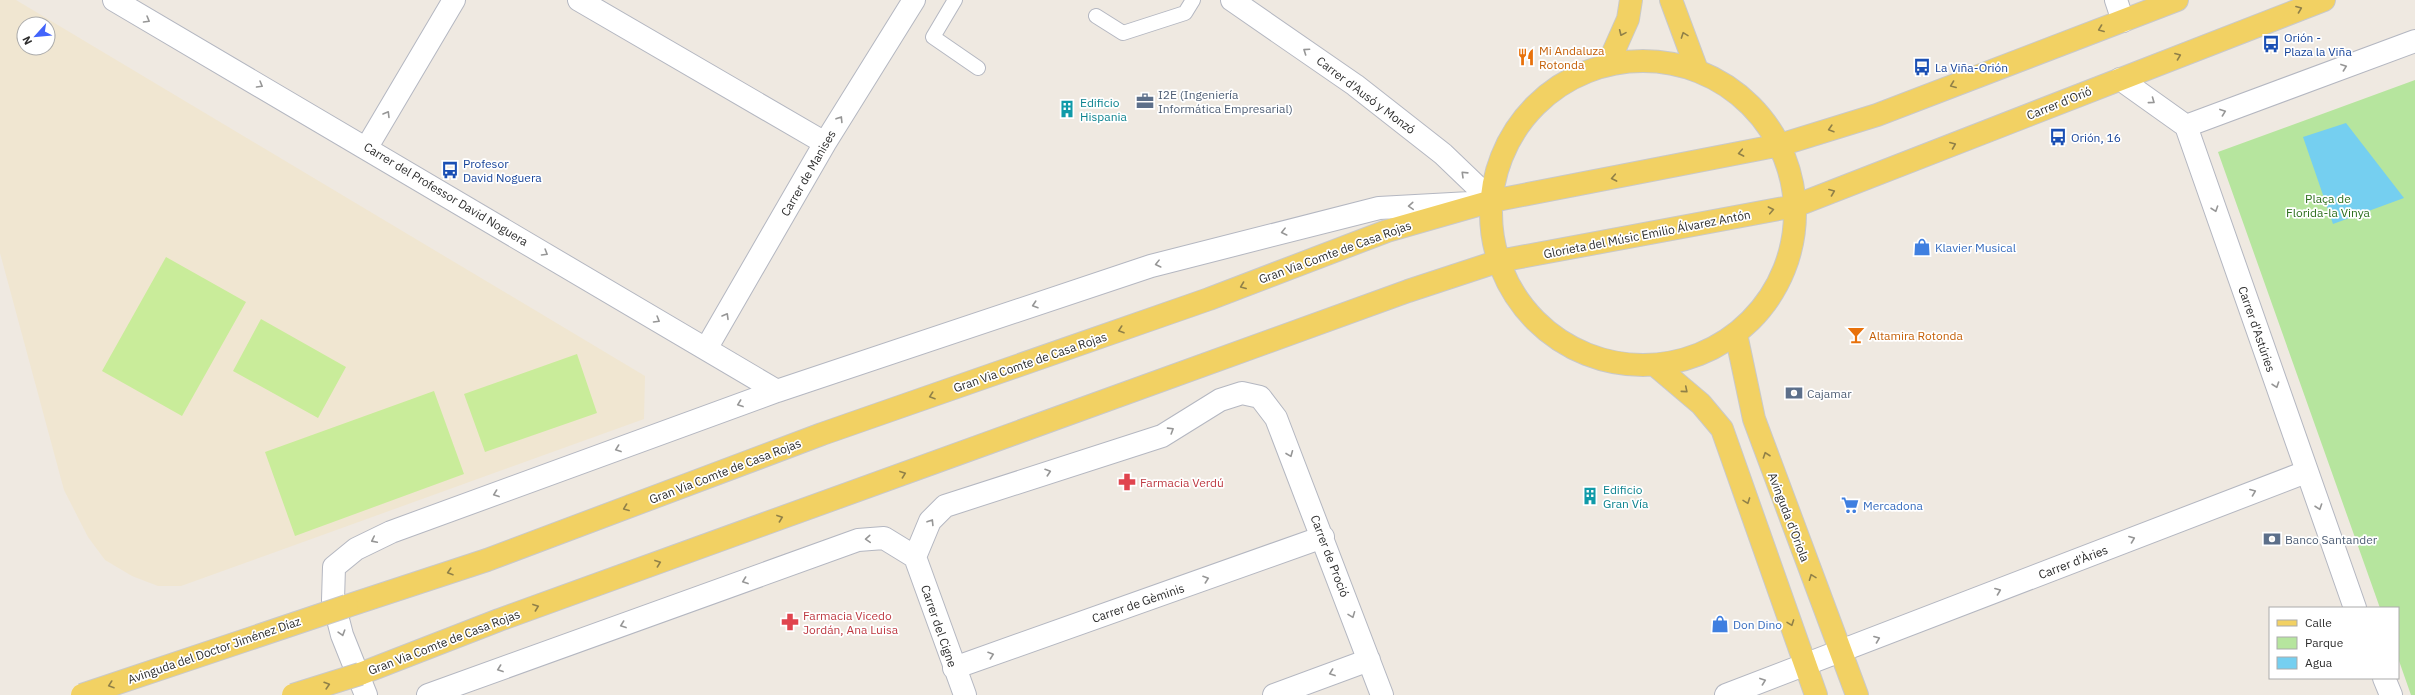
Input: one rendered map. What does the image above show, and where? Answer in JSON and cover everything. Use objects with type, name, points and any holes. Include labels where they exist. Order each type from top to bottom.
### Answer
[{"type":"main road","points":[[1608,64],[1628,19],[1631,0]]},
{"type":"main road","points":[[1671,0],[1697,70]]},
{"type":"main road","points":[[1492,201],[1780,145],[1877,115],[2177,0]]},
{"type":"main road","name":"Carrer d'Orió","points":[[1795,206],[2120,78],[2324,0]]},
{"type":"main road","points":[[1638,60],[1668,63],[1697,70],[1723,83],[1746,100],[1765,121],[1780,145],[1790,175],[1795,206],[1790,254],[1770,299],[1736,334],[1698,355],[1655,365],[1622,363],[1589,355],[1559,340],[1534,318],[1513,292],[1499,261],[1493,232],[1492,201],[1497,170],[1510,140],[1528,114],[1551,92],[1578,75],[1608,64],[1638,60]]},
{"type":"main road","name":"Gran Via Comte de Casa Rojas","points":[[347,606],[487,560],[822,434],[1209,299],[1387,231],[1492,201]]},
{"type":"main road","name":"Glorieta del Músic Emilio Álvarez Antón","points":[[1499,261],[1795,206]]},
{"type":"main road","name":"Gran Via Comte de Casa Rojas","points":[[293,695],[360,674],[500,620],[1361,307],[1499,261]]},
{"type":"main road","name":"Avinguda d'Oriola","points":[[1736,334],[1754,419],[1840,653],[1858,695]]},
{"type":"main road","points":[[1655,365],[1701,404],[1722,429],[1816,695]]},
{"type":"main road","name":"Avinguda del Doctor Jiménez Díaz","points":[[82,695],[347,606]]},
{"type":"street","name":"Carrer del Professor David Noguera","points":[[114,0],[777,391]]},
{"type":"street","points":[[367,148],[454,0]]},
{"type":"street","points":[[580,0],[825,143]]},
{"type":"street","name":"Carrer de Manises","points":[[706,350],[825,143],[914,0]]},
{"type":"street","name":"Carrer d'Ausó y Monzó","points":[[1232,0],[1355,84],[1443,154],[1492,201]]},
{"type":"street","points":[[2116,0],[2123,21]]},
{"type":"street","points":[[2120,78],[2186,126],[2415,41]]},
{"type":"street","name":"Carrer d'Astúries","points":[[2186,126],[2306,472],[2355,607]]},
{"type":"street","name":"Gran Via Comte de Casa Rojas","points":[[366,695],[342,636],[333,600],[334,567],[356,549],[391,532],[777,391],[1151,266],[1379,208],[1492,201]]},
{"type":"street","name":"Carrer de Proció","points":[[915,557],[930,521],[945,506],[1162,436],[1220,400],[1242,394],[1260,397],[1276,418],[1323,537],[1382,695]]},
{"type":"street","name":"Carrer d'Àries","points":[[1726,695],[1840,653],[2306,472]]},
{"type":"street","name":"Carrer de Gèminis","points":[[954,668],[1323,537]]},
{"type":"street","points":[[428,695],[858,540],[884,538],[915,557]]},
{"type":"street","name":"Carrer del Cigne","points":[[915,557],[964,695]]},
{"type":"street","points":[[1274,695],[1369,660]]},
{"type":"street","points":[[2384,679],[2391,695]]},
{"type":"lane","points":[[955,0],[934,37],[978,68]]},
{"type":"lane","points":[[1096,16],[1123,33],[1185,12],[1194,0]]},
{"type":"shaded area","points":[[0,0],[16,0],[43,16],[16,16],[16,56],[56,56],[56,24],[645,376],[644,419],[181,586],[158,586],[132,576],[105,560],[88,537],[64,490],[0,253]]},
{"type":"green space","name":"Plaça de Florida-la Vinya","points":[[2415,80],[2415,695],[2411,695],[2399,661],[2399,607],[2380,607],[2218,152]]},
{"type":"green space","points":[[166,257],[246,302],[182,416],[102,371]]},
{"type":"green space","points":[[261,319],[346,367],[318,418],[233,371]]},
{"type":"green space","points":[[577,354],[597,413],[485,452],[464,394]]},
{"type":"green space","points":[[434,391],[464,474],[295,536],[265,452]]},
{"type":"water","points":[[2346,123],[2404,198],[2333,224],[2303,137]]},
{"type":"place","name":"Orión - Plaza la Viña","points":[[2271,44]]},
{"type":"place","name":"Mi Andaluza Rotonda","points":[[1526,57]]},
{"type":"place","name":"La Viña-Orión","points":[[1922,67]]},
{"type":"place","name":"I2E (Ingeniería Informática Empresarial)","points":[[1145,101]]},
{"type":"place","name":"Edificio Hispania","points":[[1067,109]]},
{"type":"place","name":"Orión, 16","points":[[2058,137]]},
{"type":"place","name":"Profesor David Noguera","points":[[450,170]]},
{"type":"place","name":"Klavier Musical","points":[[1922,247]]},
{"type":"place","name":"Altamira Rotonda","points":[[1856,335]]},
{"type":"place","name":"Cajamar","points":[[1794,393]]},
{"type":"place","name":"Farmacia Verdú","points":[[1127,482]]},
{"type":"place","name":"Edificio Gran Vía","points":[[1590,496]]},
{"type":"place","name":"Mercadona","points":[[1850,505]]},
{"type":"place","name":"Banco Santander","points":[[2272,539]]},
{"type":"place","name":"Farmacia Vicedo Jordán, Ana Luisa","points":[[790,622]]},
{"type":"place","name":"Don Dino","points":[[1720,624]]}]
